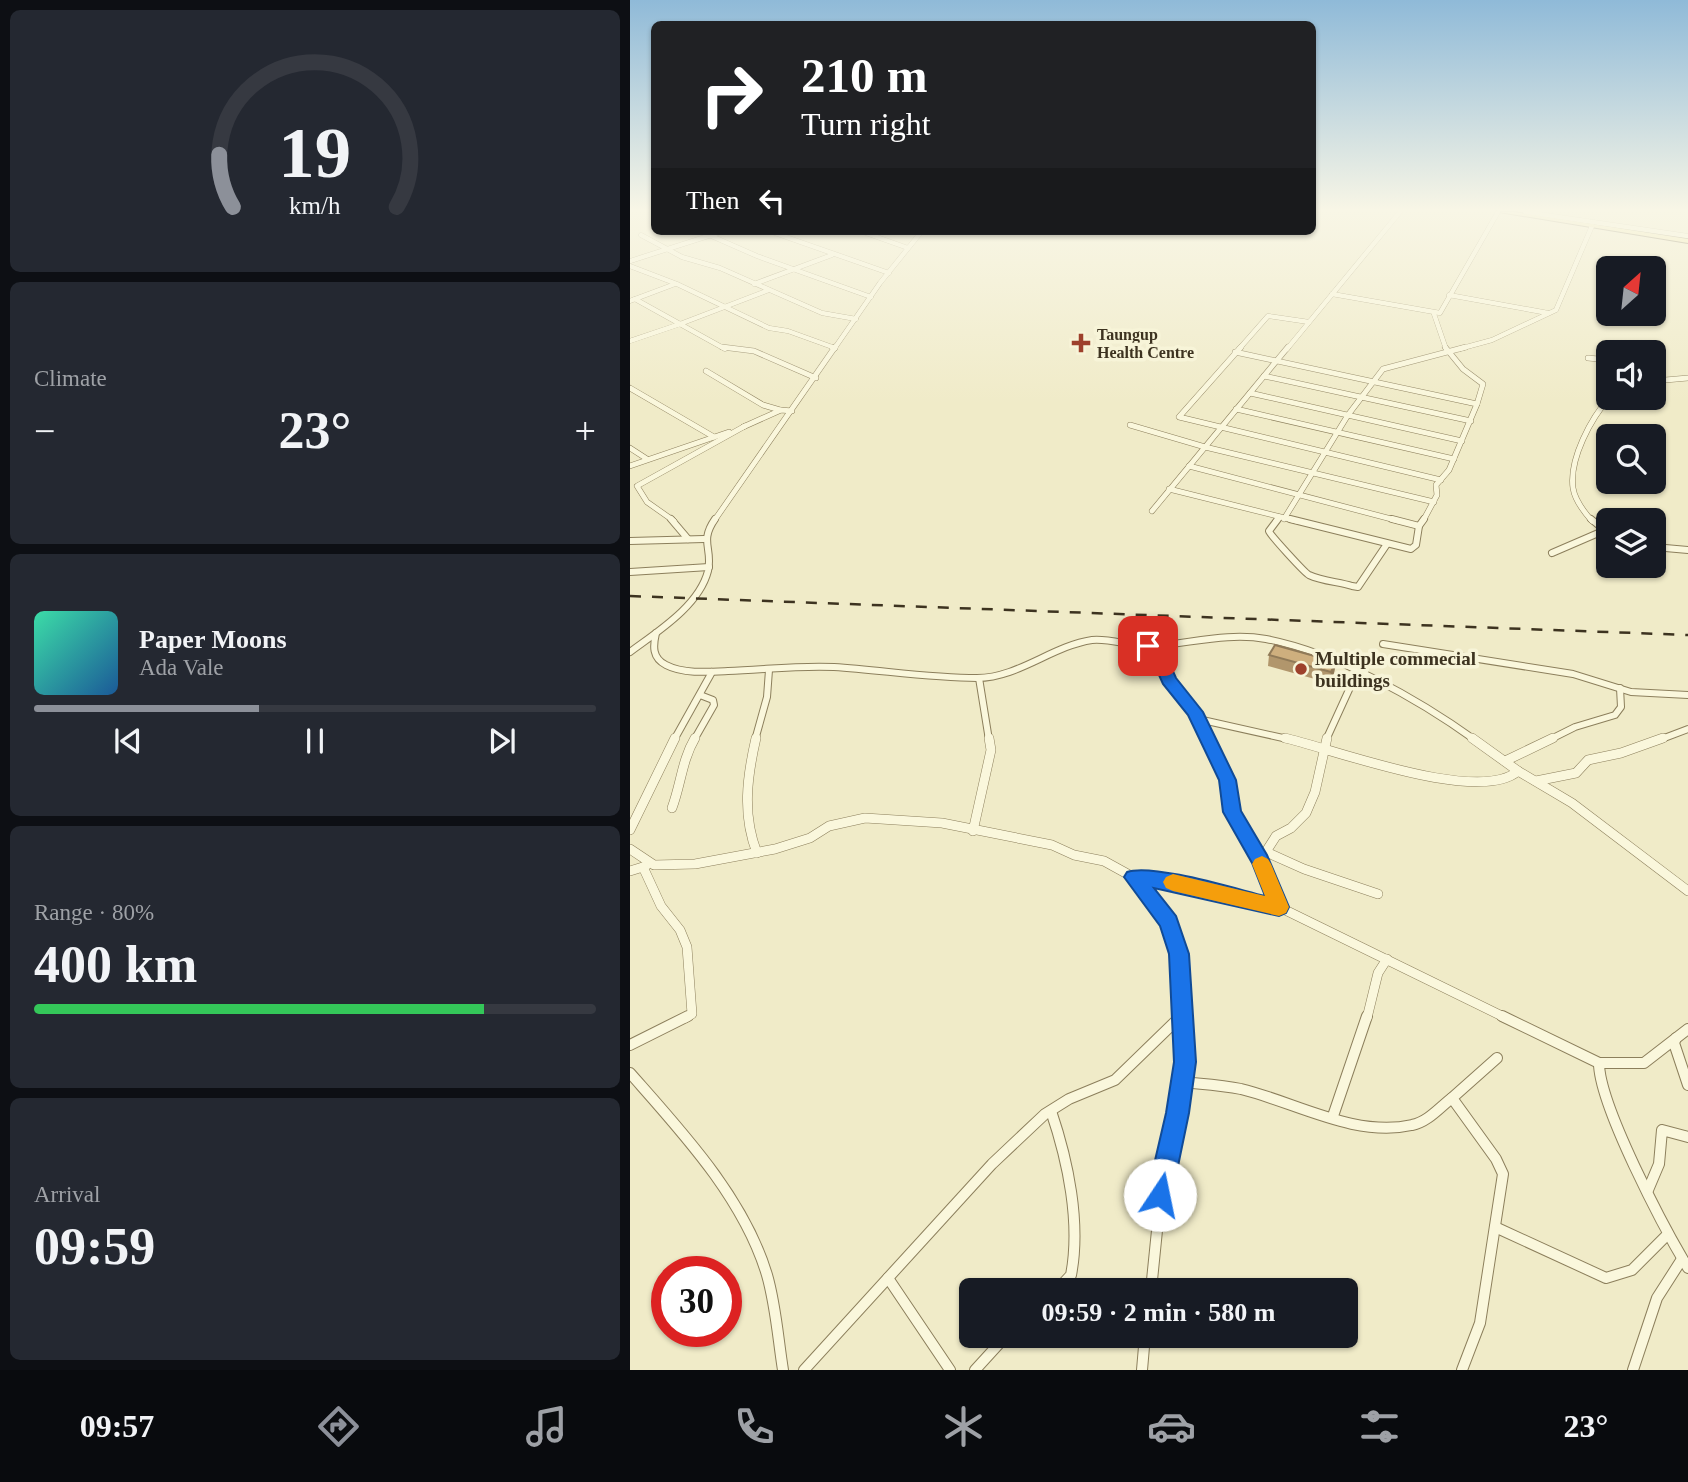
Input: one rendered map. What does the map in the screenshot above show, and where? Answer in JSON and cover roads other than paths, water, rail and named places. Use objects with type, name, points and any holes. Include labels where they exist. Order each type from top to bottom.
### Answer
[{"type":"street","points":[[656,276],[769,328],[788,331],[835,348]]},
{"type":"street","points":[[733,276],[822,313],[856,319]]},
{"type":"street","points":[[754,284],[775,276]]},
{"type":"street","points":[[816,276],[871,297]]},
{"type":"street","points":[[630,652],[656,633],[690,598],[708,574],[704,539],[887,276]]},
{"type":"street","points":[[1152,511],[1347,276]]},
{"type":"street","points":[[1332,294],[1434,314],[1440,313],[1460,276]]},
{"type":"street","points":[[1387,544],[1356,587],[1304,572],[1295,558],[1270,538],[1269,531],[1299,495],[1348,415],[1386,367],[1498,338],[1556,310],[1571,276]]},
{"type":"street","points":[[632,300],[677,284]]},
{"type":"street","points":[[630,341],[769,290]]},
{"type":"street","points":[[1449,295],[1549,313]]},
{"type":"street","points":[[632,300],[726,349],[754,351],[799,373],[816,377]]},
{"type":"street","points":[[1169,489],[1387,544],[1414,548],[1419,526],[1434,502],[1436,485],[1441,481],[1462,441],[1483,384],[1459,368],[1438,333],[1440,324],[1434,314]]},
{"type":"street","points":[[1309,321],[1270,315],[1178,415],[1221,428],[1441,481]]},
{"type":"street","points":[[1235,352],[1477,404]]},
{"type":"street","points":[[1588,358],[1596,359]]},
{"type":"street","points":[[706,371],[764,405],[792,411]]},
{"type":"street","points":[[1264,376],[1471,421]]},
{"type":"street","points":[[1666,380],[1688,378]]},
{"type":"street","points":[[630,388],[715,437]]},
{"type":"street","points":[[1250,393],[1462,441]]},
{"type":"street","points":[[1236,409],[1337,434],[1454,458]]},
{"type":"street","points":[[630,466],[745,426],[781,410]]},
{"type":"street","points":[[1596,525],[1572,486],[1576,465],[1600,410]]},
{"type":"street","points":[[1130,425],[1205,447],[1434,502]]},
{"type":"street","points":[[688,539],[681,524],[644,500],[637,486],[745,426]]},
{"type":"street","points":[[630,449],[647,459]]},
{"type":"street","points":[[1189,466],[1419,526]]},
{"type":"street","points":[[1552,553],[1596,536]]},
{"type":"street","points":[[630,541],[704,539]]},
{"type":"street","points":[[1666,548],[1688,550]]},
{"type":"street","points":[[630,572],[709,567]]},
{"type":"street","points":[[656,633],[653,645],[656,657],[666,665],[712,672],[831,667],[979,678],[1008,672],[1083,642],[1105,640],[1148,646],[1219,638],[1265,639],[1328,657],[1358,670],[1463,731],[1518,771],[1572,803],[1688,891]]},
{"type":"street","points":[[1383,644],[1553,670],[1641,693],[1688,695]]},
{"type":"street","points":[[1148,646],[1162,664],[1168,680],[1181,692],[1198,719],[1228,780],[1232,812],[1260,860],[1279,907]]},
{"type":"street","points":[[757,853],[747,832],[747,785],[755,739],[765,712],[769,670]]},
{"type":"street","points":[[1260,860],[1276,836],[1306,813],[1315,792],[1323,747],[1358,670]]},
{"type":"street","points":[[630,830],[666,754],[712,672]]},
{"type":"street","points":[[973,831],[991,750],[979,678]]},
{"type":"street","points":[[1505,761],[1575,727],[1615,715],[1621,707],[1620,688]]},
{"type":"street","points":[[672,808],[682,783],[685,755],[714,705],[713,699],[700,695]]},
{"type":"street","points":[[1198,719],[1323,747],[1401,773],[1425,777],[1476,780],[1510,777],[1518,771]]},
{"type":"street","points":[[1535,781],[1576,773],[1588,760],[1621,753],[1688,729]]},
{"type":"street","points":[[630,871],[654,865],[695,864],[757,853],[810,838],[829,826],[865,818],[916,820],[1052,845],[1074,855],[1104,861],[1133,877],[1172,882],[1279,907],[1599,1063],[1644,1063],[1688,1029]]},
{"type":"street","points":[[630,849],[654,865]]},
{"type":"street","points":[[1266,852],[1304,869],[1378,894]]},
{"type":"street","points":[[630,1045],[692,1014],[687,947],[680,930],[657,898],[643,867]]},
{"type":"street","points":[[1133,877],[1169,922],[1174,933],[1179,954],[1185,1046],[1182,1082],[1161,1183],[1152,1278]]},
{"type":"street","points":[[1333,1116],[1368,1014],[1378,973],[1387,959]]},
{"type":"street","points":[[804,1370],[992,1164],[1051,1111],[1069,1099],[1115,1080],[1182,1015]]},
{"type":"street","points":[[1676,1038],[1674,1043],[1688,1085]]},
{"type":"street","points":[[1182,1082],[1239,1089],[1369,1125],[1410,1126],[1452,1098],[1497,1058]]},
{"type":"street","points":[[1599,1063],[1599,1080],[1668,1234],[1685,1264],[1661,1289],[1643,1332],[1633,1370]]},
{"type":"street","points":[[630,1073],[688,1140],[746,1225],[767,1274],[783,1370]]},
{"type":"street","points":[[1452,1098],[1501,1169],[1503,1178],[1480,1323],[1462,1370]]},
{"type":"street","points":[[1051,1111],[1070,1172],[1073,1252],[1071,1275],[1068,1278]]},
{"type":"street","points":[[1648,1190],[1659,1164],[1662,1129],[1688,1137]]},
{"type":"street","points":[[1495,1227],[1606,1278],[1632,1270],[1668,1234]]},
{"type":"street","points":[[888,1278],[950,1370]]},
{"type":"street","points":[[975,1370],[995,1348]]},
{"type":"street","points":[[1142,1370],[1145,1348]]},
{"type":"railway","points":[[630,596],[1688,635]]},
{"type":"place","name":"Taungup Health Centre","points":[[1081,343]]},
{"type":"place","name":"Multiple commecial buildings","points":[[1301,669]]}]
